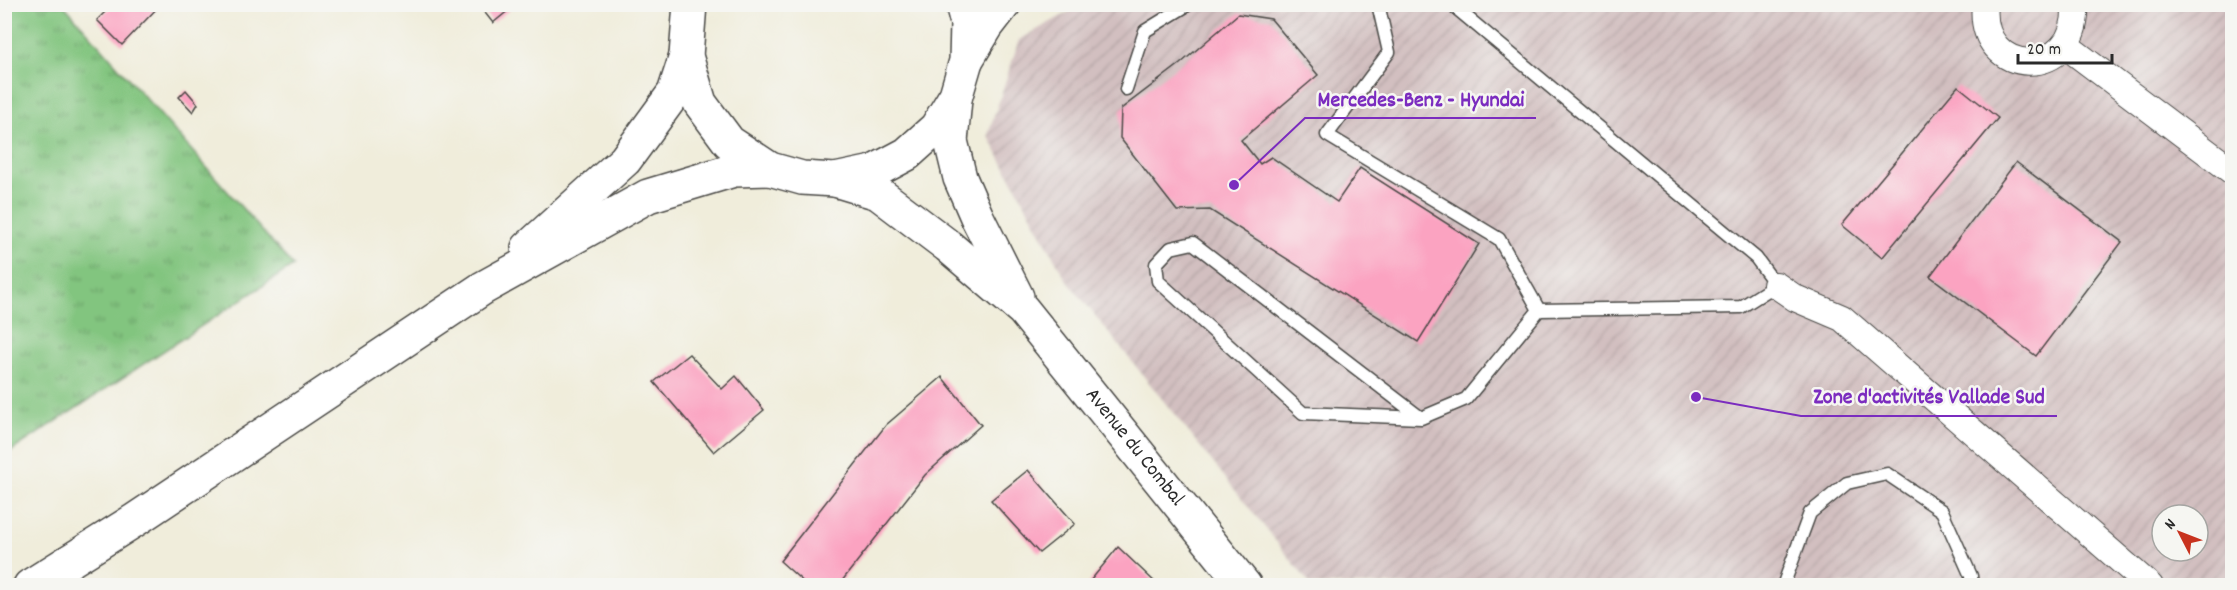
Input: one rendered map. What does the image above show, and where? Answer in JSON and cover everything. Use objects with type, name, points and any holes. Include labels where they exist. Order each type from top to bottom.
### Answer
[{"type":"main road","points":[[483,288],[625,160],[674,93],[686,56],[690,4]]},
{"type":"main road","points":[[962,4],[967,23],[966,61]]},
{"type":"main road","points":[[1005,4],[987,26],[966,61],[956,95],[951,141],[960,178],[1023,310]]},
{"type":"main road","points":[[686,56],[700,103],[717,126],[729,142],[770,169]]},
{"type":"main road","points":[[835,180],[873,172],[907,154],[936,128],[956,95]]},
{"type":"main road","points":[[30,585],[135,520],[483,288],[648,196],[734,170],[770,169],[802,178],[835,180],[878,194],[948,246],[1023,310]]},
{"type":"main road","name":"Avenue du Combal","points":[[1023,310],[1245,585]]},
{"type":"street","points":[[1985,4],[1983,18],[1986,33],[1995,47],[2007,56],[2022,62],[2038,61],[2053,56],[2066,45],[2073,32],[2076,18],[2075,4]]},
{"type":"street","points":[[2066,45],[2232,171]]},
{"type":"street","points":[[1776,285],[1795,298],[1842,318],[2150,585]]},
{"type":"lane","points":[[1126,89],[1145,31],[1189,4]]},
{"type":"lane","points":[[1378,4],[1389,52],[1327,135],[1499,239],[1539,310]]},
{"type":"lane","points":[[1451,4],[1756,258],[1776,285],[1741,308],[1539,310]]},
{"type":"lane","points":[[1422,418],[1193,243],[1171,248],[1156,264],[1158,282],[1303,413],[1422,418],[1466,399],[1539,310]]},
{"type":"lane","points":[[1783,585],[1810,513],[1847,483],[1887,474],[1942,511],[1971,576],[1972,585]]},
{"type":"shaded area","points":[[1081,5],[2232,5],[2232,585],[1311,585],[1065,278],[988,135],[1019,40]]},
{"type":"green space","points":[[5,4],[64,5],[293,266],[5,455]]},
{"type":"building","points":[[113,4],[161,4],[122,45],[97,20]]},
{"type":"building","points":[[478,4],[516,4],[493,23]]},
{"type":"building","points":[[1238,14],[1271,19],[1318,75],[1241,140],[1260,164],[1271,157],[1337,202],[1360,168],[1479,244],[1418,342],[1210,210],[1177,211],[1120,138],[1121,109],[1180,64]]},
{"type":"building","points":[[1958,86],[1998,118],[1882,258],[1842,225]]},
{"type":"building","points":[[186,90],[198,104],[193,112],[179,97]]},
{"type":"building","points":[[2016,162],[2122,242],[2036,356],[1930,276]]},
{"type":"building","points":[[689,354],[722,389],[736,376],[764,410],[714,452],[654,382]]},
{"type":"building","points":[[942,377],[981,425],[925,475],[838,586],[808,586],[780,561],[886,425]]},
{"type":"building","points":[[1028,470],[1075,524],[1039,553],[991,500]]},
{"type":"building","points":[[1118,547],[1159,586],[1086,586]]},
{"type":"place","name":"Mercedes-Benz - Hyundai","points":[[1234,185]]},
{"type":"place","name":"Zone d'activités Vallade Sud","points":[[1696,397]]}]
